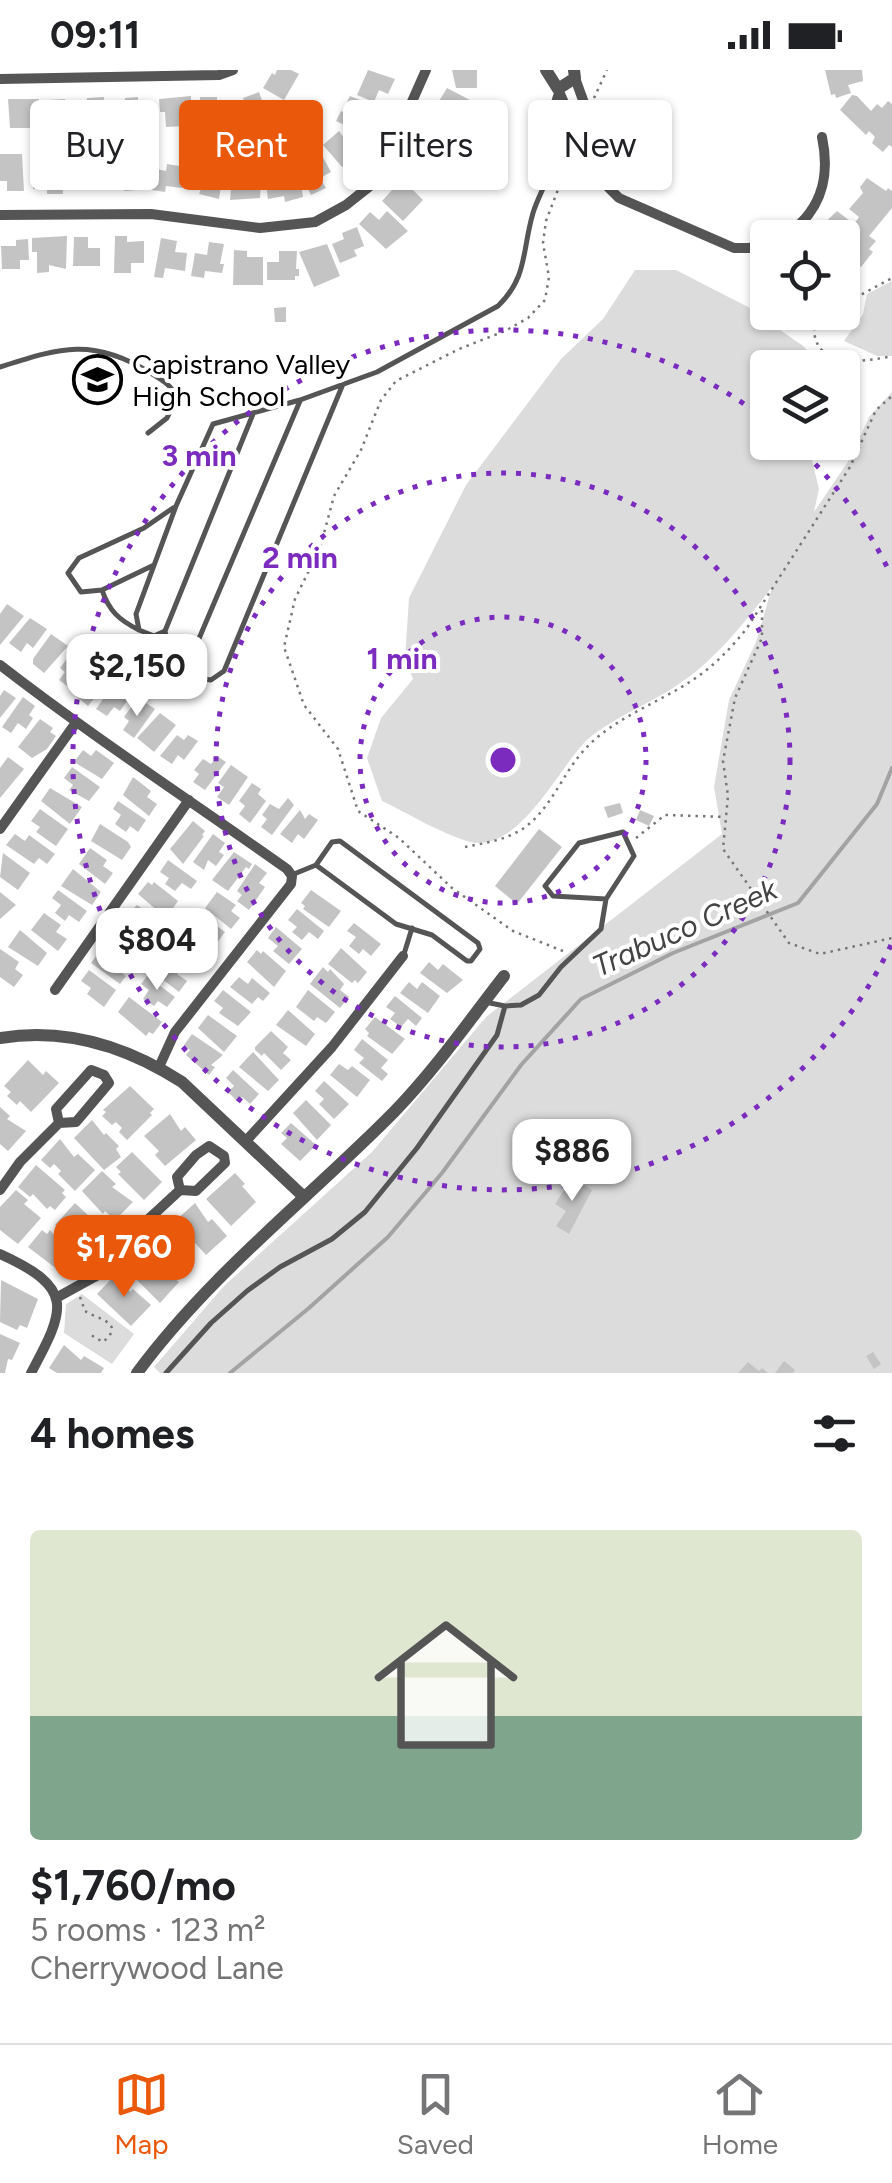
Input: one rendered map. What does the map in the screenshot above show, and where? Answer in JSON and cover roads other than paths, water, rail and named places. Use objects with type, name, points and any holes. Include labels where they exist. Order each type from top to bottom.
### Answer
[{"type":"street","points":[[0,79],[220,75],[233,70]]},
{"type":"street","points":[[0,215],[151,214],[260,228],[315,222],[370,186],[383,167],[426,70]]},
{"type":"street","points":[[546,70],[563,100]]},
{"type":"street","points":[[558,89],[574,74],[583,100]]},
{"type":"street","points":[[801,220],[824,190],[822,137]]},
{"type":"street","points":[[612,190],[619,198],[653,215],[734,248],[750,246]]},
{"type":"street","points":[[0,665],[75,724],[189,800],[292,876],[291,884],[175,1032],[159,1067]]},
{"type":"street","points":[[1,826],[75,724]]},
{"type":"street","points":[[54,990],[189,800]]},
{"type":"street","points":[[245,1142],[332,1047],[403,956]]},
{"type":"street","points":[[137,1373],[180,1318],[398,1108],[504,976]]},
{"type":"street","points":[[0,1038],[46,1034],[86,1039],[125,1050],[159,1067],[182,1082],[304,1197]]},
{"type":"street","points":[[0,1190],[20,1162],[59,1122],[76,1122],[110,1083],[104,1075],[91,1070],[80,1081],[56,1109],[59,1122]]},
{"type":"street","points":[[56,1298],[96,1276],[128,1238],[180,1190],[196,1191],[225,1163],[224,1156],[209,1146],[196,1155],[177,1177],[180,1190]]},
{"type":"street","points":[[0,1254],[36,1270],[56,1298],[54,1330],[30,1373]]},
{"type":"lane","points":[[139,630],[136,614],[176,506],[213,424],[300,400],[376,372],[498,306],[514,290],[533,212],[552,161],[550,129],[558,89]]},
{"type":"lane","points":[[0,367],[68,349],[120,354],[165,382],[177,397],[167,418],[148,434]]},
{"type":"lane","points":[[300,400],[192,655],[190,665],[196,678],[212,680],[224,671],[343,384]]},
{"type":"lane","points":[[192,655],[179,658],[168,648],[165,631],[253,414]]},
{"type":"lane","points":[[154,565],[102,590],[81,592],[68,574],[79,558],[144,528],[176,506]]},
{"type":"lane","points":[[102,590],[106,605],[120,620],[154,636],[165,631]]},
{"type":"lane","points":[[484,1001],[521,1005],[539,994],[601,930],[606,899],[634,856],[623,832],[579,843],[545,886],[553,896],[606,899]]},
{"type":"lane","points":[[292,876],[316,865],[332,842],[340,842],[478,943],[480,949],[466,962],[432,934],[396,924],[316,865]]},
{"type":"lane","points":[[403,956],[412,928]]},
{"type":"lane","points":[[166,1373],[211,1322],[247,1291],[280,1267],[332,1239],[366,1212],[497,1035],[505,1006]]},
{"type":"waterway","name":"Trabuco Creek","points":[[230,1373],[388,1237],[442,1173],[521,1065],[581,999],[673,953],[798,903],[877,804],[892,768]]},
{"type":"place","name":"Capistrano Valley High School","points":[[97,380]]}]
